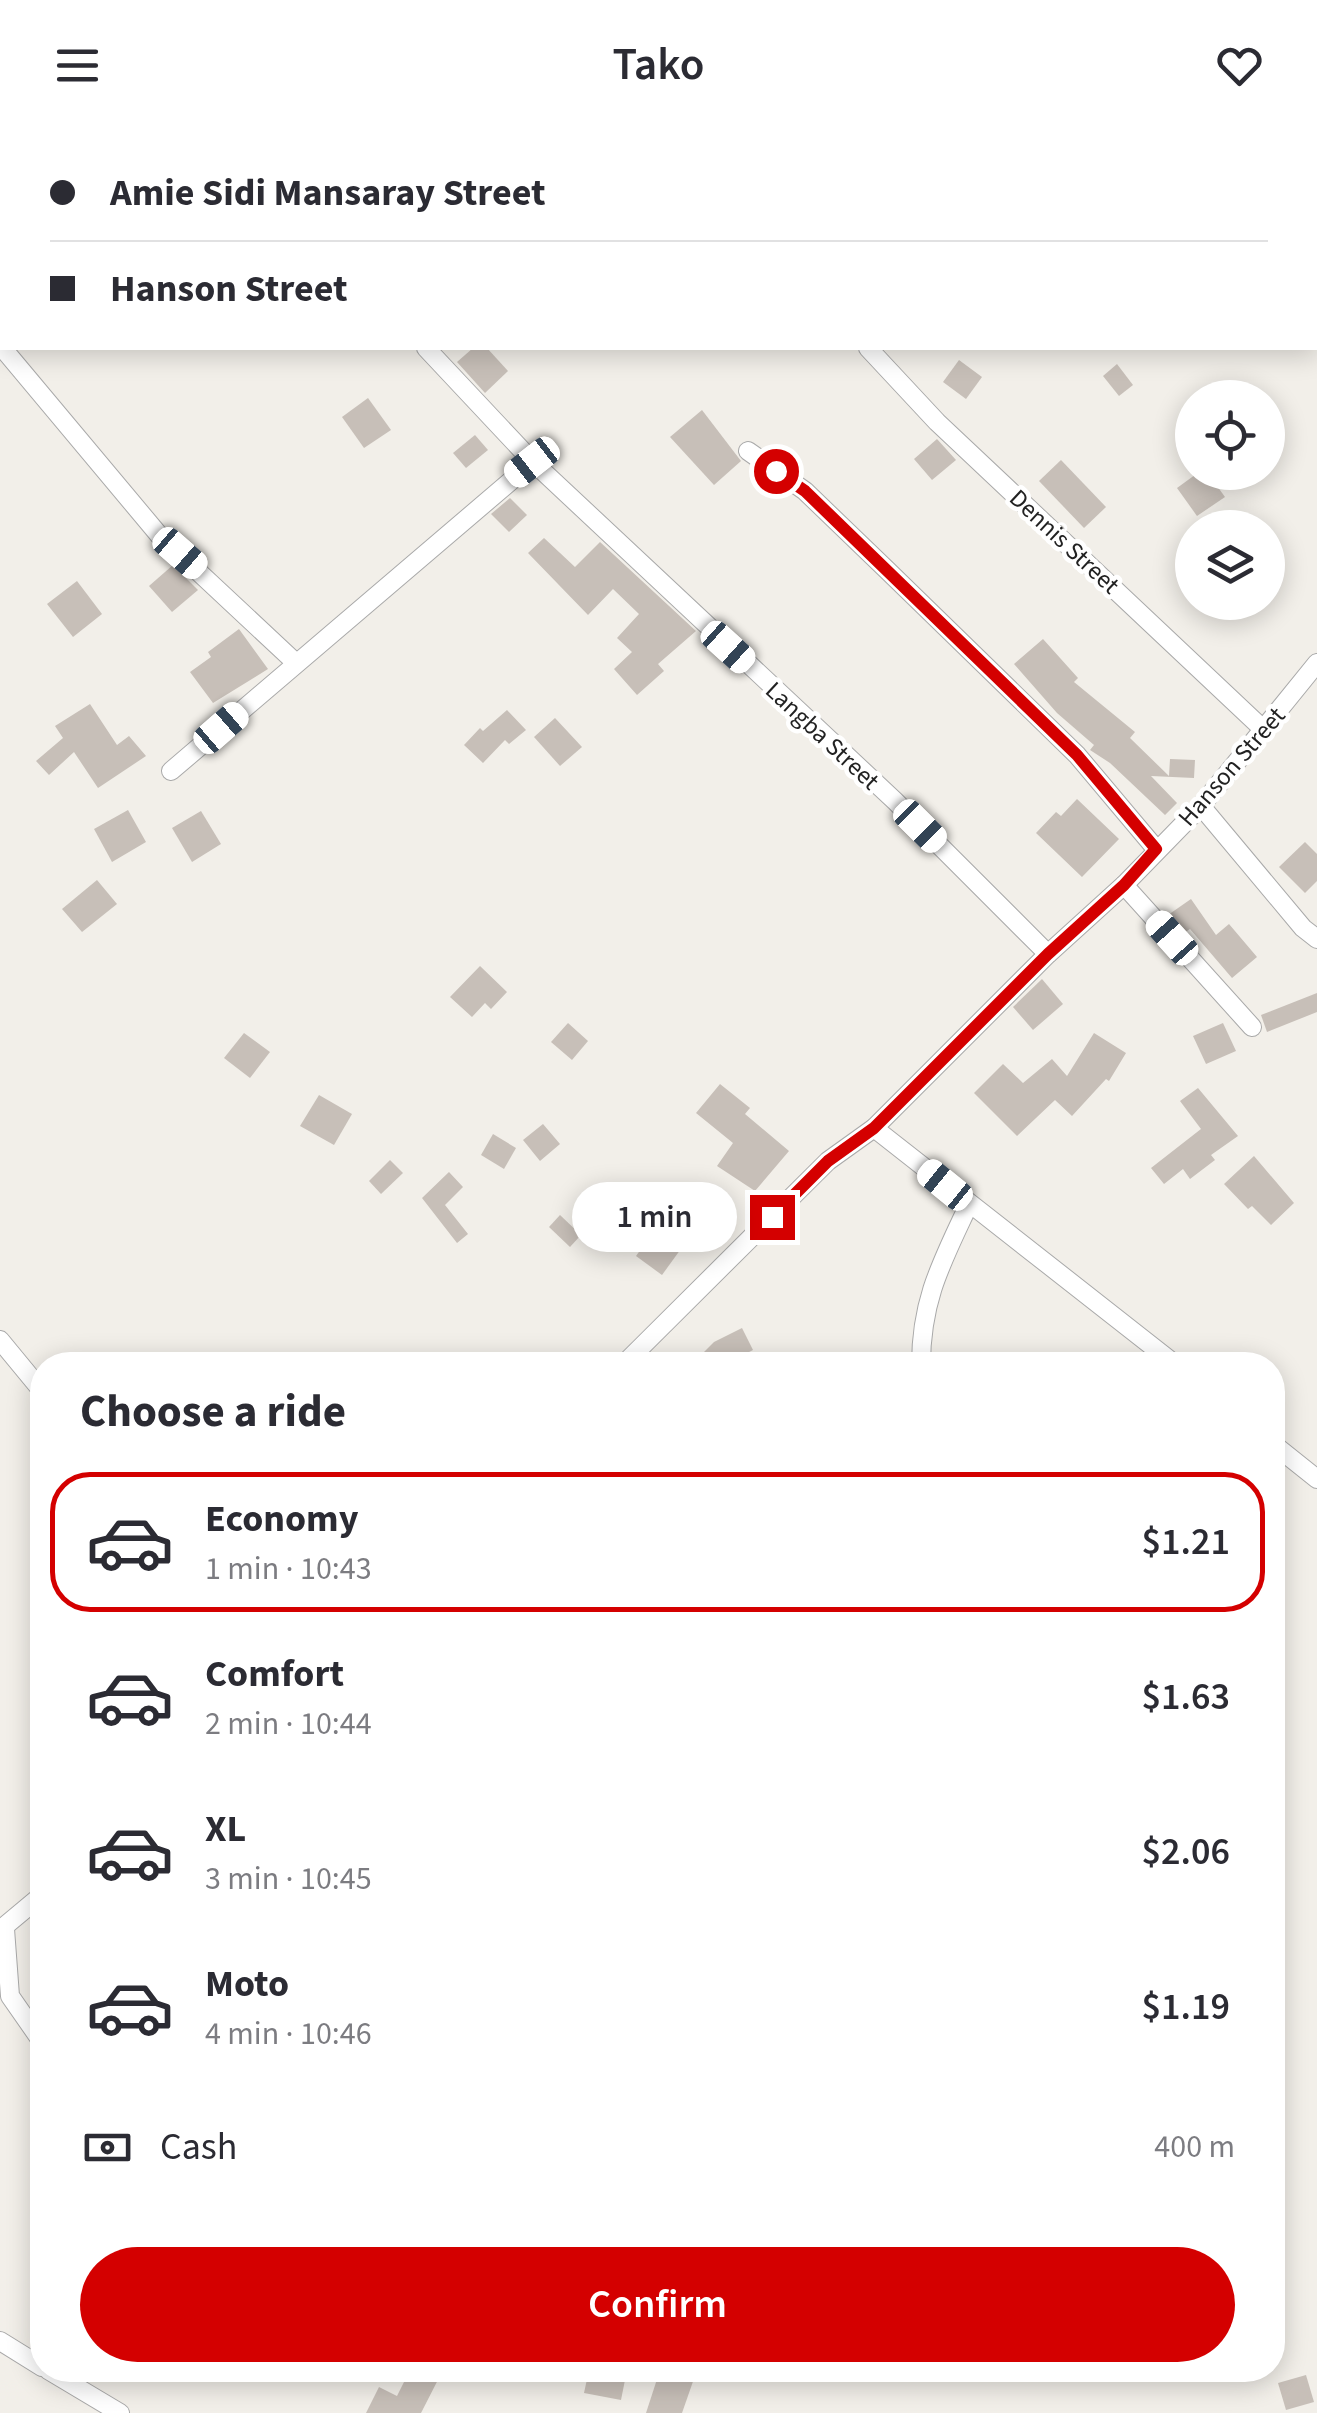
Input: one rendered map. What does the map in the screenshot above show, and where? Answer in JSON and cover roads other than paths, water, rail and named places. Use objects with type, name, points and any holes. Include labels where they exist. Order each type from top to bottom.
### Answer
[{"type":"street","points":[[4,350],[159,535],[296,663]]},
{"type":"street","name":"Langba Street","points":[[428,350],[532,462],[895,800],[1048,954]]},
{"type":"street","name":"Dennis Street","points":[[870,350],[937,422],[1265,731]]},
{"type":"street","points":[[748,452],[805,491],[1077,755],[1156,849]]},
{"type":"street","points":[[171,771],[532,462]]},
{"type":"street","name":"Hanson Street","points":[[636,1352],[828,1161],[874,1128],[1048,954],[1124,885],[1201,806],[1317,662]]},
{"type":"street","points":[[1201,806],[1303,928],[1317,939]]},
{"type":"street","points":[[1124,885],[1252,1027]]},
{"type":"street","points":[[874,1128],[1159,1352]]},
{"type":"street","points":[[921,1352],[921,1322],[969,1204]]},
{"type":"street","points":[[0,1340],[30,1376]]},
{"type":"street","points":[[1285,1453],[1317,1478]]},
{"type":"street","points":[[30,1906],[2,1930],[10,1996],[30,2025]]},
{"type":"street","points":[[0,2341],[30,2359]]},
{"type":"street","points":[[68,2382],[120,2413]]}]
